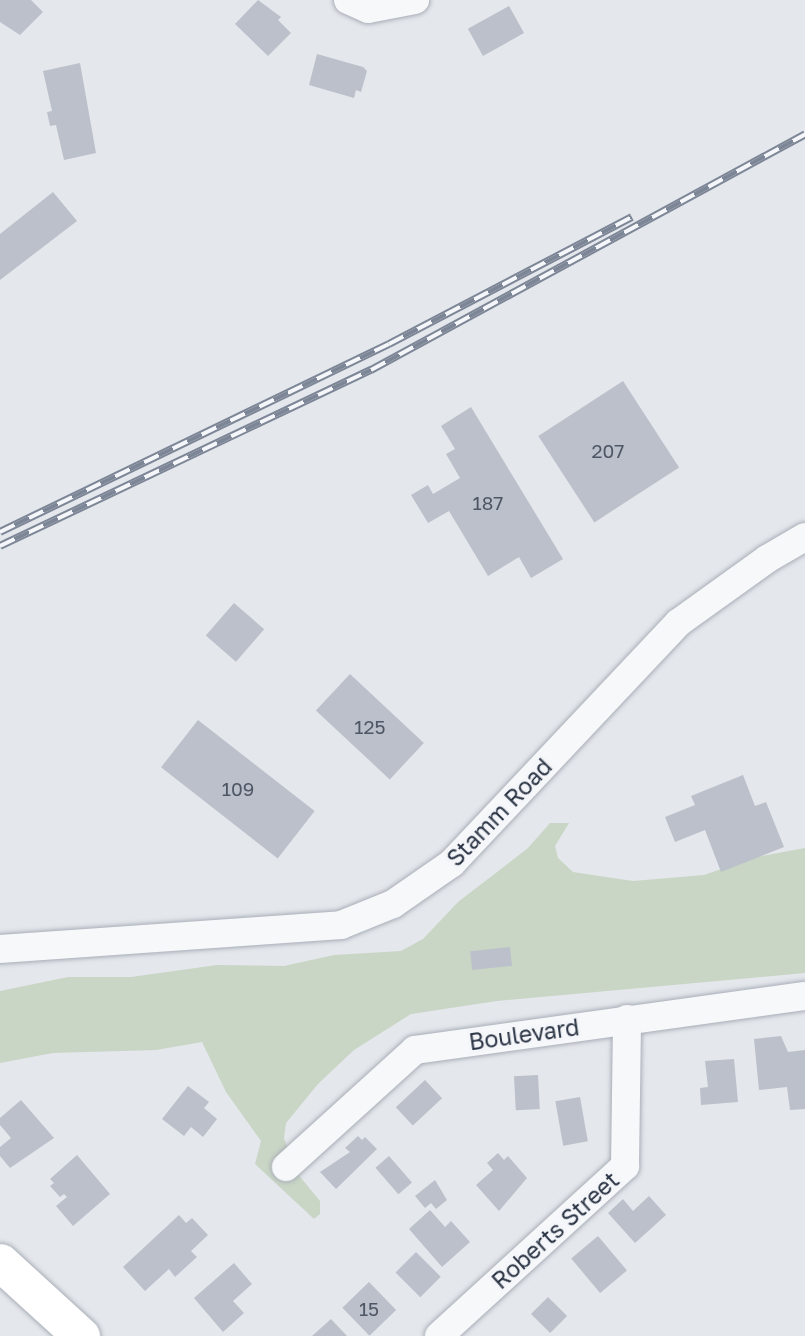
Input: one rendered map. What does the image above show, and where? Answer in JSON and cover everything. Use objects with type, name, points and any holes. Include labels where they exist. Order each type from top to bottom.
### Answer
[{"type":"main road","points":[[0,1262],[81,1336]]},
{"type":"street","points":[[348,0],[368,9],[415,0]]},
{"type":"street","name":"Stamm Road","points":[[0,948],[341,925],[393,904],[452,863],[678,623],[767,558],[805,537]]},
{"type":"street","name":"Boulevard","points":[[286,1167],[415,1050],[627,1018],[805,996]]},
{"type":"street","name":"Roberts Street","points":[[439,1336],[625,1166],[627,1018]]},
{"type":"green space","points":[[550,823],[569,823],[555,846],[558,858],[573,872],[633,881],[704,875],[756,857],[805,848],[805,973],[497,1001],[411,1014],[354,1050],[318,1084],[286,1123],[284,1138],[296,1172],[320,1201],[320,1214],[314,1219],[255,1164],[261,1141],[226,1092],[202,1042],[156,1050],[53,1053],[0,1063],[0,991],[68,977],[131,977],[217,965],[284,966],[334,955],[401,951],[423,939],[458,902],[528,848]]},
{"type":"building","points":[[0,0],[31,0],[43,12],[20,35],[0,22]]},
{"type":"building","points":[[258,0],[281,17],[278,20],[291,33],[268,56],[235,24]]},
{"type":"building","points":[[509,6],[524,33],[483,56],[468,29]]},
{"type":"building","points":[[317,54],[363,67],[367,71],[361,92],[356,90],[354,98],[309,85]]},
{"type":"building","points":[[80,63],[96,153],[64,160],[56,125],[50,126],[47,112],[52,111],[43,71]]},
{"type":"building","points":[[53,192],[77,221],[0,280],[0,234]]},
{"type":"building","points":[[623,381],[679,467],[594,522],[538,436]]},
{"type":"building","points":[[471,407],[563,559],[531,578],[519,557],[488,576],[449,511],[428,523],[411,495],[428,485],[433,494],[460,478],[446,454],[455,449],[441,426]]},
{"type":"building","points":[[234,603],[264,629],[236,662],[206,635]]},
{"type":"building","points":[[350,674],[424,743],[390,779],[316,711]]},
{"type":"building","points":[[198,720],[315,811],[278,858],[161,767]]},
{"type":"building","points":[[743,775],[755,806],[766,802],[784,847],[721,872],[705,830],[675,842],[665,817],[695,805],[691,796]]},
{"type":"building","points":[[510,947],[512,966],[472,970],[470,951]]},
{"type":"building","points":[[781,1036],[788,1052],[805,1050],[805,1109],[790,1110],[787,1087],[759,1090],[754,1039]]},
{"type":"building","points":[[734,1059],[738,1102],[701,1105],[700,1088],[708,1087],[705,1061]]},
{"type":"building","points":[[538,1075],[540,1109],[516,1110],[514,1076]]},
{"type":"building","points":[[425,1080],[442,1098],[413,1126],[396,1107]]},
{"type":"building","points":[[188,1086],[209,1102],[204,1108],[217,1119],[203,1137],[191,1127],[184,1136],[162,1119]]},
{"type":"building","points":[[580,1097],[588,1141],[563,1146],[555,1101]]},
{"type":"building","points":[[21,1100],[54,1138],[10,1168],[0,1156],[0,1147],[11,1138],[0,1125],[0,1118]]},
{"type":"building","points":[[358,1136],[362,1140],[365,1137],[377,1149],[336,1189],[320,1172],[350,1152],[345,1148]]},
{"type":"building","points":[[498,1153],[504,1160],[508,1156],[527,1178],[499,1211],[476,1185],[493,1170],[487,1163]]},
{"type":"building","points":[[77,1155],[110,1194],[73,1226],[56,1206],[67,1197],[64,1194],[60,1197],[50,1186],[54,1183],[50,1179]]},
{"type":"building","points":[[389,1156],[412,1182],[398,1194],[375,1168]]},
{"type":"building","points":[[435,1180],[447,1200],[436,1209],[431,1203],[425,1208],[415,1196]]},
{"type":"building","points":[[649,1196],[666,1215],[635,1243],[608,1213],[623,1199],[633,1211]]},
{"type":"building","points":[[430,1210],[445,1227],[451,1221],[470,1242],[442,1267],[409,1229]]},
{"type":"building","points":[[179,1215],[186,1223],[192,1218],[208,1235],[191,1251],[197,1257],[175,1277],[169,1269],[145,1291],[123,1267]]},
{"type":"building","points":[[598,1236],[627,1270],[600,1293],[571,1258]]},
{"type":"building","points":[[416,1252],[441,1277],[420,1297],[395,1273]]},
{"type":"building","points":[[234,1263],[252,1284],[233,1301],[244,1313],[223,1332],[194,1298]]},
{"type":"building","points":[[369,1282],[396,1310],[369,1336],[342,1308]]},
{"type":"building","points":[[548,1297],[567,1316],[550,1333],[531,1314]]},
{"type":"building","points":[[331,1319],[347,1336],[312,1336]]},
{"type":"railway","points":[[0,546],[371,370],[805,134]]},
{"type":"railway","points":[[0,532],[389,344],[632,217]]}]
